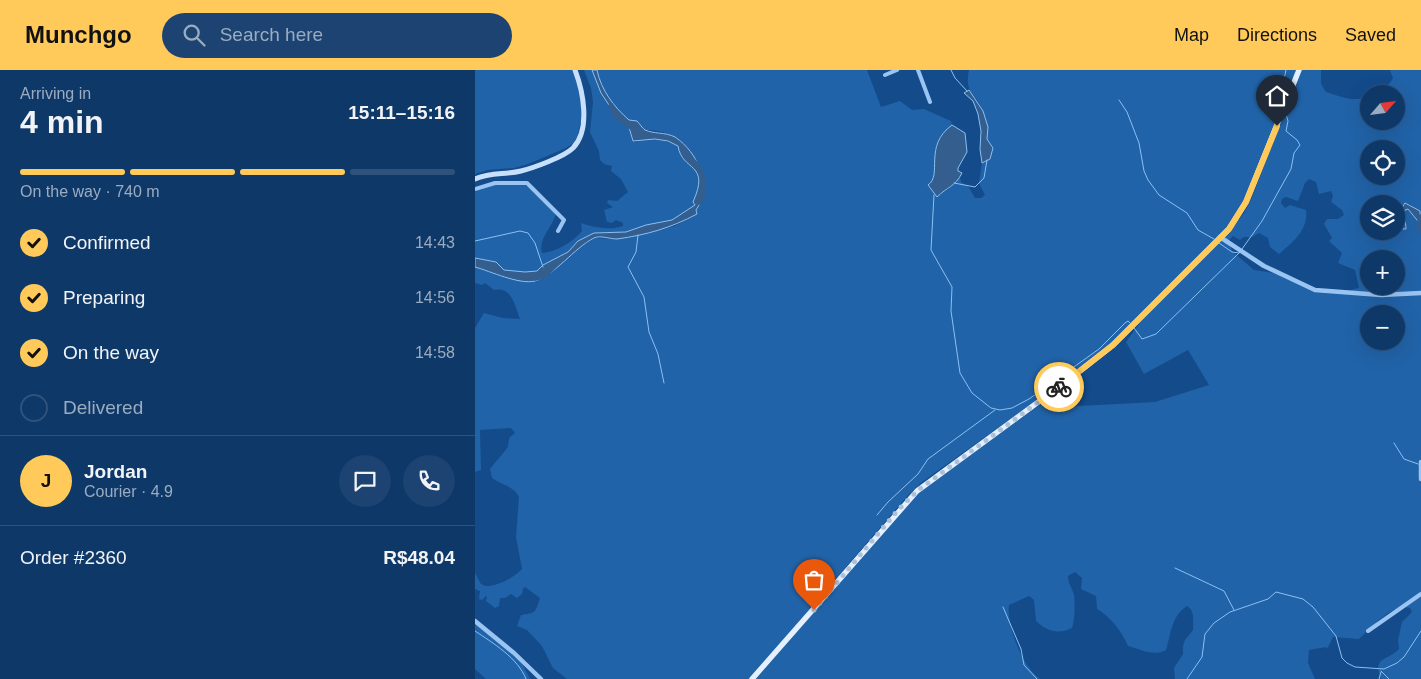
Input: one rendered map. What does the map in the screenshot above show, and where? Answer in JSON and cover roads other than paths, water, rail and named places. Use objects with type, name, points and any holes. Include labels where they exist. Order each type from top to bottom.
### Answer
[{"type":"main road","points":[[475,179],[488,174],[519,172],[529,169],[564,154],[574,147],[579,138],[584,104],[583,92],[575,70]]},
{"type":"main road","points":[[752,679],[917,491],[1058,388],[1113,345],[1221,237],[1236,220],[1246,202],[1299,70]]},
{"type":"street","points":[[885,75],[897,70]]},
{"type":"street","points":[[918,70],[930,102]]},
{"type":"street","points":[[475,189],[495,183],[527,183],[564,220],[558,231]]},
{"type":"street","points":[[1221,237],[1264,266],[1315,290],[1381,295],[1421,293]]},
{"type":"street","points":[[1421,462],[1421,479]]},
{"type":"street","points":[[1368,631],[1421,594]]},
{"type":"street","points":[[475,621],[514,653],[541,679]]},
{"type":"waterway","points":[[951,70],[955,78],[967,91]]},
{"type":"waterway","points":[[1283,103],[1282,89],[1286,70]]},
{"type":"waterway","points":[[1119,100],[1127,112],[1139,143],[1144,171],[1148,180],[1159,195],[1187,213],[1198,230],[1214,239]]},
{"type":"waterway","points":[[611,106],[617,116],[634,129]]},
{"type":"waterway","points":[[1242,249],[1262,221],[1291,169],[1294,153],[1300,145],[1286,131],[1288,121],[1286,114]]},
{"type":"waterway","points":[[692,160],[699,169],[703,180],[700,202]]},
{"type":"waterway","points":[[954,183],[975,187],[984,178],[987,160]]},
{"type":"waterway","points":[[934,195],[931,250],[952,287],[951,311],[960,373],[972,393],[991,408],[1000,410],[1012,408],[1029,399],[1099,349],[1125,323],[1128,321],[1130,323]]},
{"type":"waterway","points":[[1421,217],[1419,225],[1421,230]]},
{"type":"waterway","points":[[475,241],[520,231],[528,233],[535,243],[543,267]]},
{"type":"waterway","points":[[638,235],[636,252],[628,267],[644,297],[649,332],[658,354],[664,383]]},
{"type":"waterway","points":[[1219,243],[1232,252],[1239,253]]},
{"type":"waterway","points":[[1134,328],[1142,339],[1156,334],[1240,252]]},
{"type":"waterway","points":[[535,278],[544,276],[554,266]]},
{"type":"waterway","points":[[877,515],[918,474],[928,459],[995,410]]},
{"type":"waterway","points":[[1394,443],[1404,459],[1418,464]]},
{"type":"waterway","points":[[1175,568],[1224,591],[1234,610]]},
{"type":"waterway","points":[[1187,679],[1202,657],[1205,634],[1214,623],[1230,612],[1268,599],[1276,592],[1303,599],[1313,607],[1336,636],[1342,658],[1355,667],[1384,669],[1397,663],[1404,657],[1421,631]]},
{"type":"waterway","points":[[1003,607],[1021,649],[1024,665],[1037,679]]},
{"type":"waterway","points":[[475,631],[511,658],[526,679]]},
{"type":"waterway","points":[[1381,671],[1389,679]]},
{"type":"waterway","points":[[1379,679],[1381,672]]}]
